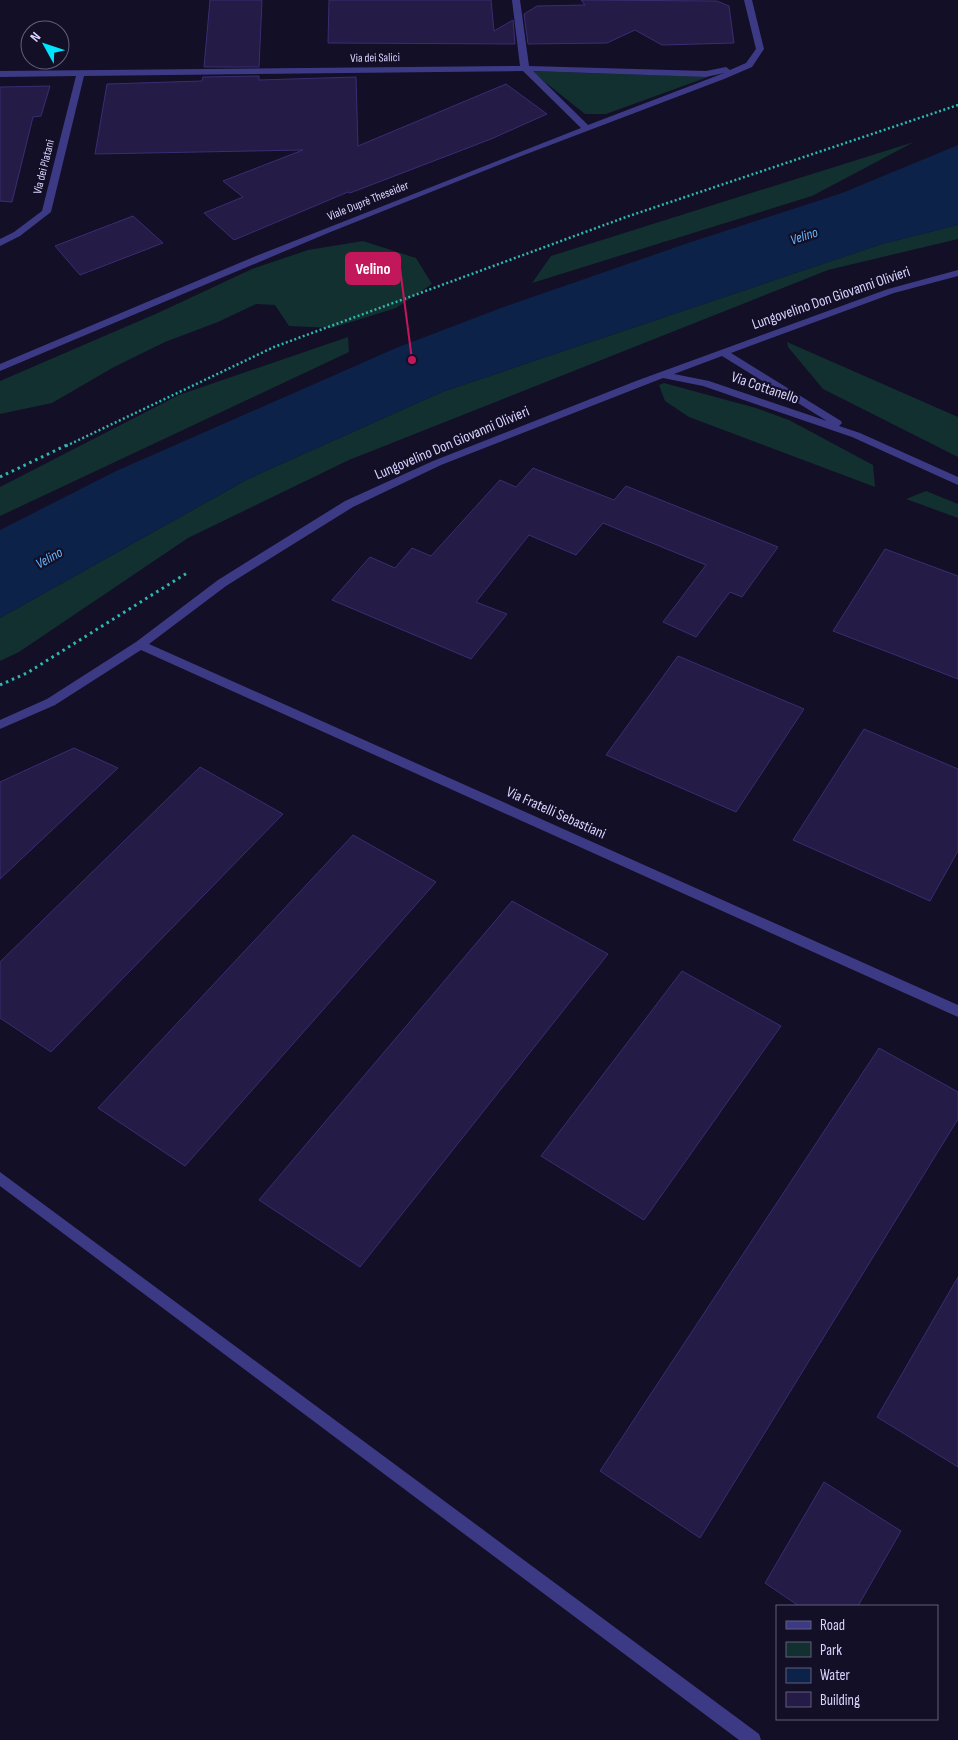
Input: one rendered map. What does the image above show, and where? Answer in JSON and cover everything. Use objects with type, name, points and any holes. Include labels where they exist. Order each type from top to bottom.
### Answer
[{"type":"street","points":[[516,0],[525,68],[586,128]]},
{"type":"street","points":[[748,0],[760,49],[748,65]]},
{"type":"street","name":"Via dei Salici","points":[[0,74],[80,75],[525,68],[706,74],[748,65]]},
{"type":"street","name":"Viale Duprè Theseider","points":[[0,368],[128,310],[586,128],[695,90],[748,65]]},
{"type":"street","name":"Via dei Platani","points":[[0,243],[17,234],[46,212],[80,75]]},
{"type":"street","name":"Lungovelino Don Giovanni Olivieri","points":[[0,725],[51,702],[140,645],[222,583],[349,504],[437,463],[777,331],[891,291],[958,273]]},
{"type":"street","name":"Via Cottanello","points":[[724,353],[856,435]]},
{"type":"street","name":"Via Cottanello","points":[[661,375],[705,383],[856,435],[958,481]]},
{"type":"street","name":"Via Fratelli Sebastiani","points":[[140,645],[958,1011]]},
{"type":"street","points":[[0,1178],[753,1740]]},
{"type":"path","points":[[0,477],[274,347],[626,217],[958,105]]},
{"type":"green space","points":[[531,71],[708,77],[606,114],[585,114]]},
{"type":"green space","points":[[914,142],[812,196],[532,283],[551,256]]},
{"type":"green space","points":[[958,225],[958,239],[828,270],[349,460],[188,538],[19,652],[0,661],[0,618],[248,479],[442,392],[882,244]]},
{"type":"green space","points":[[363,241],[416,258],[432,284],[396,308],[332,328],[289,326],[275,305],[256,304],[218,322],[165,342],[114,367],[52,403],[0,414],[0,381],[160,312],[252,269],[308,250]]},
{"type":"green space","points":[[348,337],[349,352],[0,516],[0,487],[179,395]]},
{"type":"green space","points":[[787,342],[958,417],[958,457],[823,389],[788,347]]},
{"type":"green space","points":[[664,383],[756,408],[789,420],[873,465],[875,487],[689,417],[665,401],[659,385]]},
{"type":"green space","points":[[926,491],[958,504],[958,518],[906,499]]},
{"type":"water","points":[[958,145],[958,225],[882,244],[442,392],[248,479],[0,618],[0,530],[116,471],[396,348],[501,308],[685,244],[842,193]]},
{"type":"building","points":[[210,0],[262,0],[259,67],[204,67]]},
{"type":"building","points":[[329,0],[491,0],[494,31],[513,20],[515,44],[328,43]]},
{"type":"building","points":[[581,0],[717,1],[729,6],[734,43],[662,45],[635,30],[607,43],[528,44],[524,14],[537,6],[585,5]]},
{"type":"building","points":[[259,76],[259,80],[356,77],[358,146],[506,84],[547,114],[491,139],[350,193],[348,192],[234,240],[204,213],[243,197],[223,181],[303,150],[95,154],[107,84],[202,81],[203,77]]},
{"type":"building","points":[[50,86],[41,116],[33,117],[12,202],[0,201],[0,87]]},
{"type":"building","points":[[133,216],[163,243],[80,275],[55,246]]},
{"type":"building","points":[[533,468],[614,500],[626,486],[778,547],[742,597],[730,592],[696,637],[663,622],[706,565],[603,523],[576,555],[529,535],[476,602],[507,614],[471,659],[332,600],[370,557],[395,568],[412,548],[431,556],[500,480],[516,487]]},
{"type":"building","points":[[885,549],[958,576],[958,679],[833,631]]},
{"type":"building","points":[[678,656],[804,709],[736,812],[606,755]]},
{"type":"building","points":[[864,729],[958,769],[958,851],[930,901],[793,840]]},
{"type":"building","points":[[74,748],[118,768],[0,879],[0,782]]},
{"type":"building","points":[[200,767],[283,814],[51,1052],[0,1018],[0,962]]},
{"type":"building","points":[[353,835],[436,882],[185,1166],[98,1108]]},
{"type":"building","points":[[512,901],[608,954],[360,1267],[259,1200]]},
{"type":"building","points":[[682,971],[781,1026],[644,1220],[541,1156]]},
{"type":"building","points":[[879,1048],[958,1092],[958,1119],[700,1538],[600,1471]]},
{"type":"building","points":[[958,1277],[958,1467],[877,1417]]},
{"type":"building","points":[[824,1482],[901,1531],[859,1605],[798,1605],[765,1583]]},
{"type":"place","name":"Velino","points":[[412,360]]}]
